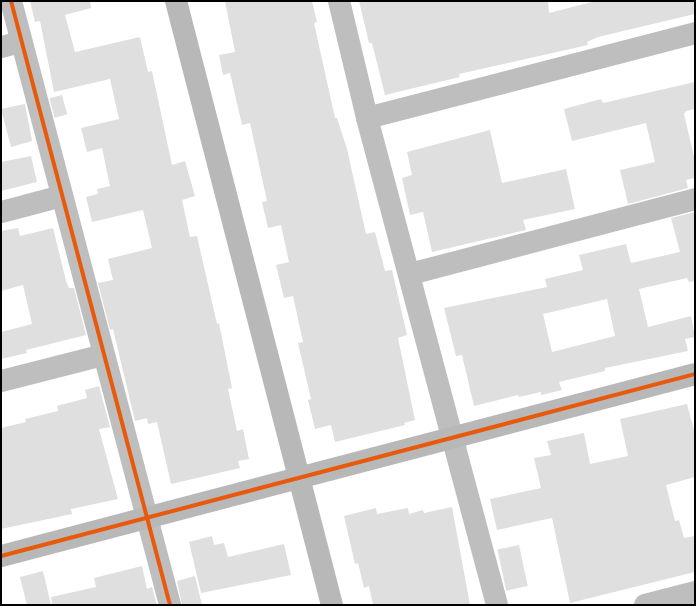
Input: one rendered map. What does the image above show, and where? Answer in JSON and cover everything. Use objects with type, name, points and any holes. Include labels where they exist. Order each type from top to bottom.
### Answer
[{"type":"street","points":[[11,1],[11,44],[62,196],[170,605]]},
{"type":"street","points":[[176,1],[332,605]]},
{"type":"street","points":[[339,1],[367,118],[410,274],[497,605]]},
{"type":"street","points":[[367,118],[695,33]]},
{"type":"street","points":[[1,212],[62,196]]},
{"type":"street","points":[[410,274],[695,199]]},
{"type":"street","points":[[1,381],[103,355]]},
{"type":"street","points":[[1,556],[299,480],[453,437],[695,374]]},
{"type":"street","points":[[645,605],[695,592]]},
{"type":"building","points":[[30,1],[90,1],[91,8],[65,15],[75,52],[140,37],[148,72],[152,71],[172,165],[185,161],[195,196],[182,200],[190,237],[197,236],[217,324],[219,323],[232,388],[228,389],[237,431],[243,429],[249,459],[238,461],[240,468],[171,484],[157,422],[148,424],[147,418],[135,421],[113,329],[110,330],[98,283],[113,280],[108,259],[152,248],[143,210],[92,222],[86,197],[98,194],[97,189],[110,186],[102,148],[87,152],[81,128],[119,119],[110,79],[54,92],[40,21],[35,22]]},
{"type":"building","points":[[225,1],[312,1],[317,22],[314,23],[335,118],[337,118],[347,149],[366,234],[375,232],[385,271],[392,270],[407,335],[398,338],[415,420],[404,423],[405,425],[335,442],[331,425],[315,429],[308,400],[311,399],[298,343],[303,342],[293,296],[284,298],[276,265],[289,262],[281,225],[268,228],[262,202],[267,201],[250,123],[242,125],[230,73],[223,75],[219,55],[235,52]]},
{"type":"building","points":[[359,1],[548,1],[549,13],[596,1],[695,1],[695,14],[598,37],[587,42],[588,45],[459,74],[460,77],[385,95],[372,43],[369,43]]},
{"type":"building","points":[[695,82],[695,109],[686,111],[684,114],[695,161],[695,178],[686,180],[688,188],[628,204],[620,170],[655,162],[646,123],[572,141],[564,109],[601,99],[603,103]]},
{"type":"building","points":[[62,95],[67,114],[55,118],[49,98]]},
{"type":"building","points":[[25,104],[32,141],[11,147],[1,109]]},
{"type":"building","points":[[490,130],[502,183],[566,169],[575,209],[523,220],[526,230],[432,252],[423,212],[410,215],[402,178],[412,175],[407,152]]},
{"type":"building","points":[[31,156],[37,182],[1,191],[1,162]]},
{"type":"building","points":[[695,212],[695,281],[689,282],[687,278],[639,289],[648,327],[691,316],[695,337],[685,339],[688,351],[605,368],[605,371],[559,382],[562,390],[541,395],[541,392],[519,397],[518,395],[474,406],[462,355],[456,356],[444,308],[547,287],[545,279],[583,270],[579,255],[626,244],[631,263],[680,252],[671,218]],"holes":[[[607,299],[615,336],[552,352],[543,314]]]},
{"type":"building","points":[[18,228],[20,236],[53,228],[66,281],[69,288],[74,288],[86,335],[26,350],[27,353],[1,359],[1,332],[32,324],[23,285],[1,291],[1,231]]},
{"type":"building","points":[[99,386],[110,427],[99,429],[118,499],[71,509],[72,514],[1,529],[1,428],[26,422],[25,419],[58,411],[57,406],[87,398],[85,390]]},
{"type":"building","points":[[687,404],[695,434],[695,477],[666,485],[675,521],[679,520],[684,538],[695,536],[695,572],[570,603],[552,518],[497,530],[490,499],[541,488],[534,458],[551,455],[547,441],[584,433],[590,464],[628,456],[620,419]]},
{"type":"building","points":[[452,507],[470,605],[373,605],[369,586],[364,588],[358,563],[355,564],[344,516],[376,508],[377,514],[408,508],[409,514],[423,510],[424,513]]},
{"type":"building","points":[[212,536],[214,545],[224,543],[228,557],[284,544],[291,575],[201,593],[189,542]]},
{"type":"building","points":[[519,545],[528,586],[506,591],[497,550]]},
{"type":"building","points":[[142,566],[147,589],[152,587],[157,605],[52,605],[51,597],[96,587],[94,578]]},
{"type":"building","points":[[43,571],[51,605],[27,605],[20,577]]},
{"type":"building","points":[[195,576],[202,605],[182,605],[177,581]]},
{"type":"cycle path","points":[[11,1],[170,605]]},
{"type":"cycle path","points":[[1,556],[695,374]]}]
